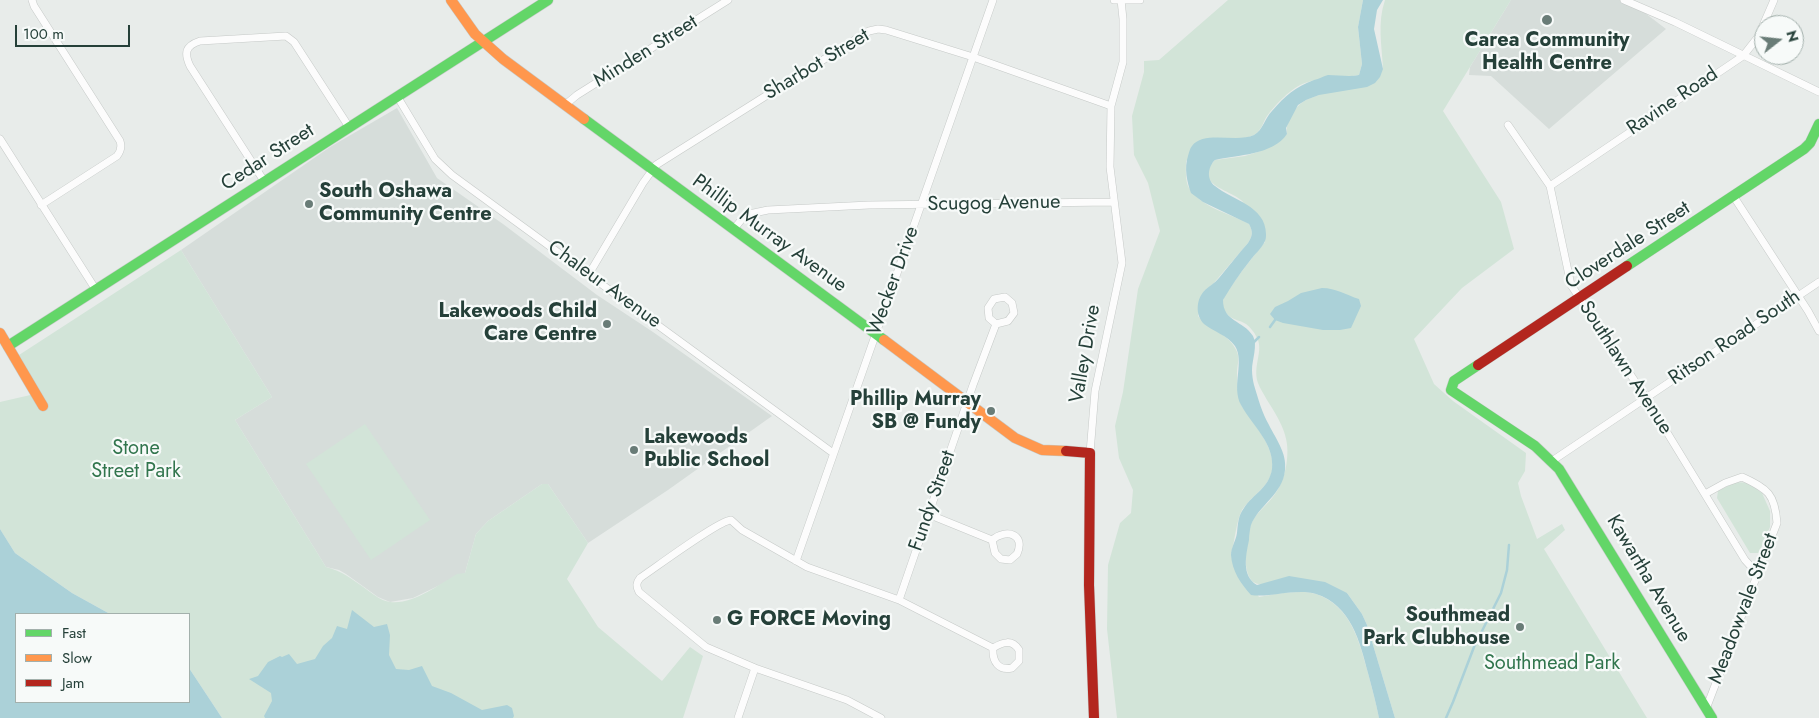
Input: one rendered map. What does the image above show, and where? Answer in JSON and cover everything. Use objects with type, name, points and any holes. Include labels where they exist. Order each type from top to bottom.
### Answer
[{"type":"street","points":[[32,0],[120,141],[121,147],[118,156],[41,204]]},
{"type":"street","name":"Phillip Murray Avenue","points":[[451,0],[482,42],[1015,438],[1042,450],[1090,453]]},
{"type":"street","name":"Cedar Street","points":[[8,346],[548,0]]},
{"type":"street","name":"Minden Street","points":[[565,105],[728,0]]},
{"type":"street","name":"Wecker Drive","points":[[796,562],[993,0]]},
{"type":"street","points":[[1119,0],[1140,0]]},
{"type":"street","name":"Valley Drive","points":[[1094,718],[1089,585],[1090,453],[1095,391],[1122,263],[1110,167],[1111,106],[1123,62],[1123,19],[1119,0]]},
{"type":"street","points":[[1624,0],[1675,22],[1819,92]]},
{"type":"street","name":"Ravine Road","points":[[1550,186],[1743,56],[1758,37],[1774,0]]},
{"type":"street","name":"Sharbot Street","points":[[589,274],[652,170],[663,160],[869,31],[886,30],[974,57],[1111,106]]},
{"type":"street","points":[[264,181],[190,66],[186,57],[187,49],[192,43],[286,36],[294,42],[349,127]]},
{"type":"street","name":"Chaleur Avenue","points":[[397,96],[429,149],[442,166],[833,454]]},
{"type":"street","name":"Cloverdale Street","points":[[1451,390],[1454,381],[1804,150],[1810,143],[1819,124]]},
{"type":"street","name":"Southlawn Avenue","points":[[1508,125],[1550,186],[1571,284],[1646,398],[1745,560],[1757,573]]},
{"type":"street","points":[[0,139],[96,290]]},
{"type":"street","points":[[1734,197],[1819,331]]},
{"type":"street","name":"Scugog Avenue","points":[[733,230],[749,214],[762,211],[869,205],[1113,202]]},
{"type":"street","name":"Ritson Road South","points":[[1552,461],[1819,282]]},
{"type":"street","name":"Fundy Street","points":[[899,600],[966,402],[996,324]]},
{"type":"street","points":[[0,333],[43,406]]},
{"type":"street","name":"Kawartha Avenue","points":[[1451,390],[1520,436],[1552,461],[1567,480],[1709,713]]},
{"type":"street","name":"Meadowvale Street","points":[[1705,494],[1725,483],[1742,477],[1763,486],[1775,504],[1777,523],[1757,573],[1709,713]]},
{"type":"street","points":[[928,514],[992,540]]},
{"type":"street","points":[[882,718],[847,700],[755,668],[706,646],[639,592],[636,585],[640,578],[728,520],[796,562],[899,600],[993,648]]},
{"type":"street","points":[[738,718],[755,668]]},
{"type":"shaded area","points":[[1511,0],[1628,0],[1666,29],[1549,129],[1491,76],[1469,75],[1470,67]]},
{"type":"shaded area","points":[[397,108],[437,178],[503,224],[597,295],[772,416],[668,490],[588,543],[548,484],[542,484],[488,521],[476,534],[465,573],[413,598],[390,602],[378,597],[339,570],[326,567],[235,420],[272,397],[181,250],[330,147]]},
{"type":"green space","points":[[1228,0],[1363,0],[1358,27],[1362,64],[1359,75],[1318,80],[1300,85],[1289,92],[1275,106],[1259,131],[1254,135],[1238,139],[1209,138],[1186,161],[1186,178],[1189,188],[1201,201],[1249,224],[1252,231],[1252,236],[1248,243],[1213,284],[1204,291],[1198,316],[1227,338],[1237,351],[1237,385],[1241,404],[1263,436],[1272,459],[1271,475],[1242,510],[1231,554],[1259,597],[1288,592],[1304,592],[1316,594],[1338,607],[1352,626],[1357,637],[1379,718],[1117,718],[1107,629],[1108,565],[1120,523],[1131,513],[1133,490],[1119,458],[1115,426],[1123,392],[1138,289],[1160,231],[1148,183],[1134,155],[1132,116],[1144,72],[1144,61],[1159,60]]},
{"type":"green space","name":"Southmead Park","points":[[1385,0],[1511,0],[1443,111],[1501,202],[1514,249],[1462,288],[1414,339],[1434,384],[1453,401],[1526,453],[1525,471],[1518,483],[1537,539],[1562,524],[1565,530],[1544,549],[1647,718],[1395,718],[1367,625],[1362,614],[1347,593],[1256,583],[1250,578],[1247,571],[1246,551],[1251,524],[1275,494],[1280,484],[1286,464],[1287,443],[1279,421],[1258,383],[1256,370],[1259,347],[1256,336],[1246,324],[1229,316],[1222,306],[1226,294],[1265,242],[1244,203],[1210,180],[1208,175],[1209,168],[1215,160],[1245,156],[1261,151],[1287,134],[1289,119],[1298,106],[1306,100],[1383,69],[1381,17]]},
{"type":"green space","name":"Stone Street Park","points":[[181,250],[272,397],[235,420],[326,567],[347,576],[377,597],[390,602],[399,602],[416,597],[457,574],[465,573],[476,534],[488,521],[542,484],[548,484],[588,543],[567,579],[598,627],[662,681],[690,647],[703,656],[683,718],[222,718],[190,670],[190,613],[108,613],[72,593],[15,553],[0,529],[0,402],[39,393],[46,401],[19,355]]},
{"type":"green space","points":[[365,424],[430,520],[371,560],[306,464]]},
{"type":"green space","points":[[1736,482],[1750,483],[1762,493],[1770,511],[1770,527],[1759,553],[1750,553],[1717,498],[1718,491]]},
{"type":"water","points":[[1363,0],[1383,0],[1377,10],[1374,29],[1383,69],[1375,83],[1367,87],[1319,95],[1306,100],[1298,105],[1286,128],[1287,134],[1281,141],[1254,153],[1215,160],[1211,166],[1209,177],[1215,186],[1254,210],[1265,224],[1266,234],[1264,244],[1242,271],[1223,300],[1226,313],[1253,336],[1255,348],[1252,370],[1254,385],[1264,416],[1283,452],[1285,464],[1280,486],[1259,511],[1251,525],[1246,558],[1247,571],[1252,581],[1257,585],[1289,576],[1325,582],[1347,593],[1362,614],[1367,625],[1395,718],[1379,718],[1357,637],[1346,616],[1338,607],[1328,599],[1308,592],[1251,595],[1235,572],[1231,555],[1239,517],[1248,503],[1268,481],[1272,469],[1272,460],[1262,435],[1238,398],[1238,352],[1228,339],[1204,324],[1199,316],[1198,302],[1202,294],[1217,280],[1248,243],[1252,236],[1252,231],[1249,224],[1203,202],[1191,193],[1186,170],[1190,149],[1197,141],[1254,135],[1260,130],[1281,101],[1301,86],[1328,75],[1359,75],[1362,64],[1358,27]]},
{"type":"water","points":[[1322,288],[1336,290],[1359,299],[1361,306],[1351,328],[1323,330],[1283,323],[1275,320],[1270,314],[1275,307],[1301,293]]},
{"type":"water","points":[[0,529],[15,553],[72,593],[108,613],[15,613],[15,703],[190,703],[190,670],[222,718],[0,718]]},
{"type":"water","points":[[352,610],[374,627],[387,624],[390,635],[389,655],[396,669],[409,670],[422,666],[432,686],[451,693],[482,710],[507,705],[512,708],[513,718],[265,718],[264,716],[272,701],[271,693],[249,679],[258,676],[268,662],[280,656],[289,654],[297,664],[315,659],[323,646],[332,638],[337,626],[347,629]]},
{"type":"waterway","points":[[1270,327],[1275,320]]},
{"type":"waterway","points":[[1253,343],[1259,337]]},
{"type":"waterway","points":[[1446,718],[1474,647],[1501,593],[1507,570],[1509,545]]},
{"type":"traffic: fast","points":[[8,346],[548,0]]},
{"type":"traffic: fast","points":[[584,119],[884,340]]},
{"type":"traffic: fast","points":[[1627,266],[1804,149],[1810,143],[1819,124]]},
{"type":"traffic: fast","points":[[1478,365],[1454,381],[1451,390],[1535,446],[1559,469],[1712,718]]},
{"type":"traffic: slow","points":[[451,0],[475,34],[503,59],[584,119]]},
{"type":"traffic: slow","points":[[0,333],[43,406]]},
{"type":"traffic: slow","points":[[884,340],[1015,438],[1042,450],[1066,451]]},
{"type":"traffic: jam","points":[[1478,365],[1627,266]]},
{"type":"traffic: jam","points":[[1066,451],[1090,453],[1089,585],[1094,718]]},
{"type":"place","name":"Carea Community Health Centre","points":[[1547,20]]},
{"type":"place","name":"South Oshawa Community Centre","points":[[309,204]]},
{"type":"place","name":"Lakewoods Child Care Centre","points":[[607,324]]},
{"type":"place","name":"Phillip Murray SB @ Fundy","points":[[991,411]]},
{"type":"place","name":"Lakewoods Public School","points":[[634,450]]},
{"type":"place","name":"G FORCE Moving","points":[[717,620]]},
{"type":"place","name":"Southmead Park Clubhouse","points":[[1520,627]]}]
